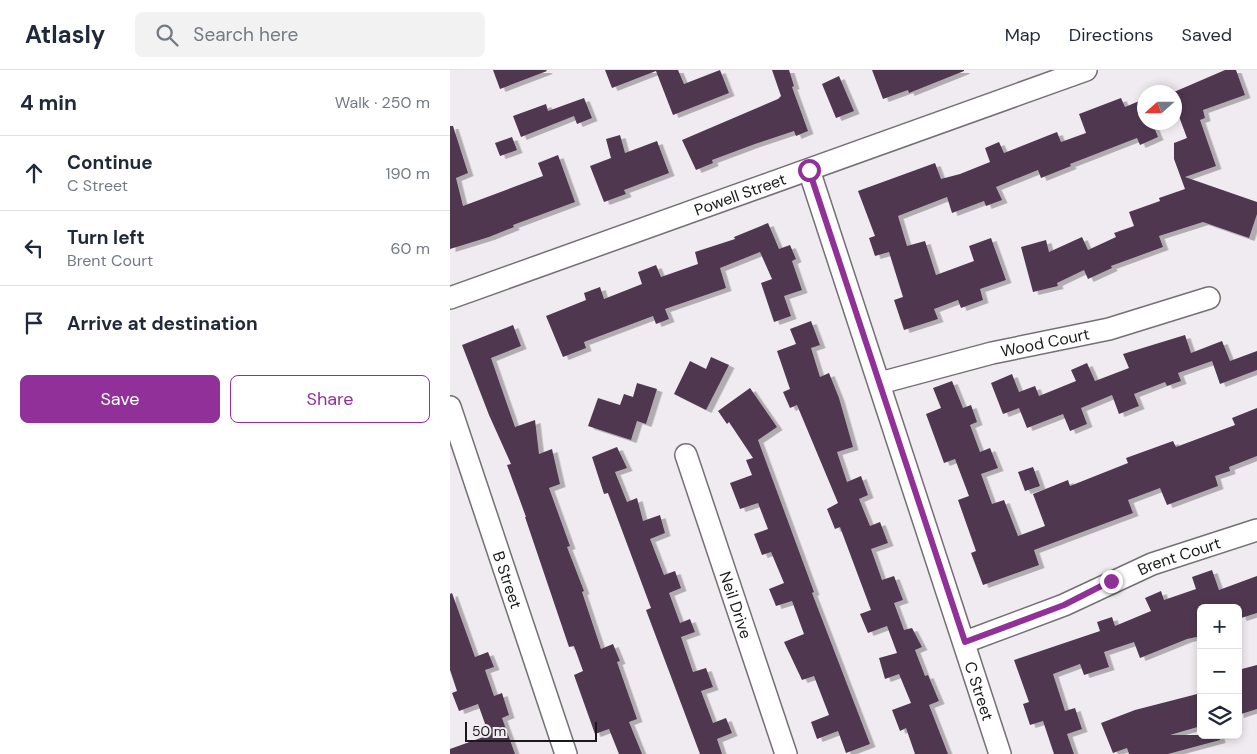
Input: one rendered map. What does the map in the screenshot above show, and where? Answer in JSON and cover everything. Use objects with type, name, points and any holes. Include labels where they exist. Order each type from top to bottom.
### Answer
[{"type":"street","name":"Powell Street","points":[[450,298],[809,170],[1045,77],[1086,70]]},
{"type":"street","name":"C Street","points":[[809,170],[965,642],[1000,754]]},
{"type":"street","name":"Wood Court","points":[[880,383],[992,353],[1102,330],[1209,298]]},
{"type":"street","name":"B Street","points":[[450,407],[566,754]]},
{"type":"street","name":"Neil Drive","points":[[686,455],[786,754]]},
{"type":"street","name":"Brent Court","points":[[965,642],[1064,605],[1152,564],[1257,530]]},
{"type":"building","points":[[493,70],[546,70],[547,71],[500,89]]},
{"type":"building","points":[[605,70],[678,70],[684,84],[720,70],[729,93],[673,115],[656,71],[612,88]]},
{"type":"building","points":[[772,70],[789,70],[794,86],[792,87],[808,131],[796,136],[794,131],[755,144],[712,160],[713,163],[696,170],[682,140],[778,99],[781,96]]},
{"type":"building","points":[[872,70],[964,71],[909,93],[908,90],[883,99]]},
{"type":"building","points":[[1225,70],[1236,70],[1245,95],[1203,110],[1205,118],[1200,120],[1216,166],[1185,177],[1257,202],[1257,214],[1249,238],[1203,222],[1159,236],[1163,247],[1111,266],[1112,268],[1088,279],[1084,270],[1057,283],[1058,286],[1033,292],[1021,247],[1046,240],[1049,252],[1082,237],[1088,250],[1116,237],[1114,233],[1134,226],[1129,212],[1160,201],[1159,198],[1185,189],[1174,159],[1174,143],[1187,138],[1182,125],[1182,89]]},
{"type":"building","points":[[839,76],[854,111],[836,118],[822,84]]},
{"type":"building","points":[[584,98],[592,118],[577,124],[574,116],[521,137],[513,116],[546,104],[548,111]]},
{"type":"building","points":[[1121,98],[1125,107],[1137,102],[1137,130],[1155,130],[1158,137],[1140,145],[1137,138],[1070,164],[1071,166],[1041,178],[1038,170],[996,187],[1002,200],[986,206],[984,201],[952,213],[947,197],[898,216],[907,246],[925,241],[936,275],[974,261],[969,246],[991,238],[1006,280],[980,289],[983,300],[961,308],[958,300],[934,309],[938,319],[904,330],[894,300],[903,297],[889,252],[875,256],[869,238],[875,236],[858,191],[935,163],[941,179],[960,174],[990,162],[985,148],[999,142],[1004,153],[1057,132],[1061,142],[1086,133],[1079,114]]},
{"type":"building","points":[[450,126],[453,126],[468,173],[456,178],[463,206],[543,176],[538,163],[558,155],[575,202],[513,225],[514,227],[489,237],[450,249]]},
{"type":"building","points":[[620,135],[625,153],[657,141],[669,173],[624,190],[626,194],[604,202],[590,166],[611,158],[606,139]]},
{"type":"building","points":[[512,137],[517,150],[500,156],[495,143]]},
{"type":"building","points":[[768,223],[779,249],[790,245],[796,259],[792,261],[802,290],[784,296],[791,316],[774,322],[761,283],[772,279],[760,252],[720,268],[726,288],[665,309],[669,319],[656,324],[653,316],[584,342],[586,348],[563,357],[546,316],[586,300],[584,293],[600,287],[604,299],[642,284],[638,272],[656,265],[661,277],[698,264],[695,252],[735,239],[734,237]]},
{"type":"building","points":[[811,321],[820,345],[811,348],[820,377],[829,373],[839,398],[853,447],[837,452],[847,482],[861,476],[868,495],[859,499],[870,526],[880,522],[888,543],[871,549],[882,580],[894,576],[903,600],[894,603],[904,630],[912,628],[922,647],[915,650],[925,676],[928,675],[939,701],[929,705],[948,754],[915,754],[906,728],[900,731],[892,710],[911,703],[899,674],[885,679],[879,658],[897,653],[887,626],[868,633],[860,614],[871,610],[840,527],[835,529],[827,509],[838,503],[797,405],[790,408],[783,392],[790,389],[777,351],[796,344],[790,329]]},
{"type":"building","points":[[513,325],[521,346],[491,358],[515,427],[535,420],[539,454],[552,449],[560,484],[549,488],[570,546],[567,547],[584,591],[582,592],[601,649],[613,644],[620,661],[617,662],[637,719],[629,722],[642,754],[619,754],[609,729],[595,734],[574,675],[583,671],[574,646],[569,647],[507,465],[511,464],[489,415],[462,345]]},
{"type":"building","points":[[1185,335],[1191,353],[1222,341],[1230,361],[1257,351],[1257,370],[1220,384],[1212,361],[1178,373],[1181,381],[1167,386],[1165,382],[1134,394],[1139,406],[1119,414],[1112,395],[1081,408],[1087,424],[1070,431],[1063,414],[1027,428],[1019,408],[1003,414],[991,383],[1012,374],[1019,392],[1035,386],[1039,396],[1076,381],[1071,370],[1087,363],[1095,381],[1129,368],[1123,354]]},
{"type":"building","points":[[711,357],[729,365],[706,410],[674,394],[690,361],[706,369]]},
{"type":"building","points":[[952,381],[963,408],[971,405],[977,422],[970,425],[980,452],[990,448],[998,468],[981,474],[992,504],[1004,500],[1018,536],[1045,526],[1033,494],[1068,480],[1070,486],[1128,463],[1126,458],[1173,441],[1176,447],[1235,425],[1232,418],[1257,408],[1257,456],[1229,467],[1230,471],[1215,476],[1218,486],[1167,505],[1160,488],[1128,500],[1133,513],[1034,550],[1039,565],[983,585],[971,553],[976,551],[958,500],[969,496],[955,459],[944,463],[926,414],[941,408],[933,388]]},
{"type":"building","points":[[637,383],[657,389],[646,424],[637,421],[631,440],[588,426],[598,398],[620,405],[624,394],[633,397]]},
{"type":"building","points":[[750,388],[777,427],[758,440],[814,592],[812,593],[870,744],[846,753],[838,731],[817,739],[811,722],[829,715],[814,676],[802,680],[784,642],[804,634],[792,601],[776,606],[769,589],[784,583],[771,552],[762,555],[754,534],[768,529],[758,503],[740,509],[730,483],[752,475],[746,460],[753,458],[729,422],[727,424],[718,411]]},
{"type":"building","points":[[617,447],[627,468],[615,472],[627,502],[637,498],[643,521],[660,515],[665,533],[650,539],[664,575],[675,571],[681,588],[669,593],[680,623],[690,619],[695,632],[681,637],[693,672],[706,668],[713,687],[701,691],[713,723],[726,718],[732,733],[717,739],[722,754],[700,754],[646,610],[651,608],[608,493],[604,494],[592,457]]},
{"type":"building","points":[[1033,467],[1040,486],[1025,491],[1018,472]]},
{"type":"building","points":[[1212,570],[1219,590],[1257,576],[1257,613],[1242,618],[1242,604],[1197,604],[1197,637],[1140,658],[1134,642],[1104,652],[1109,667],[1084,675],[1080,664],[1053,674],[1065,711],[1075,708],[1082,729],[1067,734],[1074,754],[1054,754],[1043,721],[1030,725],[1023,704],[1029,702],[1014,660],[1100,631],[1097,622],[1112,617],[1115,626],[1151,611],[1145,598],[1161,591],[1164,600],[1196,589],[1192,577]]},
{"type":"building","points":[[452,593],[475,657],[488,652],[494,667],[485,670],[494,696],[502,693],[509,715],[502,718],[515,754],[450,754],[450,749],[489,735],[478,704],[459,711],[452,693],[457,691],[450,670],[450,594]]},
{"type":"building","points":[[1257,665],[1257,709],[1242,714],[1242,694],[1242,669]]},
{"type":"building","points":[[1197,694],[1197,727],[1170,735],[1197,735],[1197,739],[1220,740],[1168,754],[1129,754],[1127,748],[1113,753],[1101,723],[1135,710]]},
{"type":"route","points":[[809,170],[965,642],[1064,605],[1111,581]]}]
